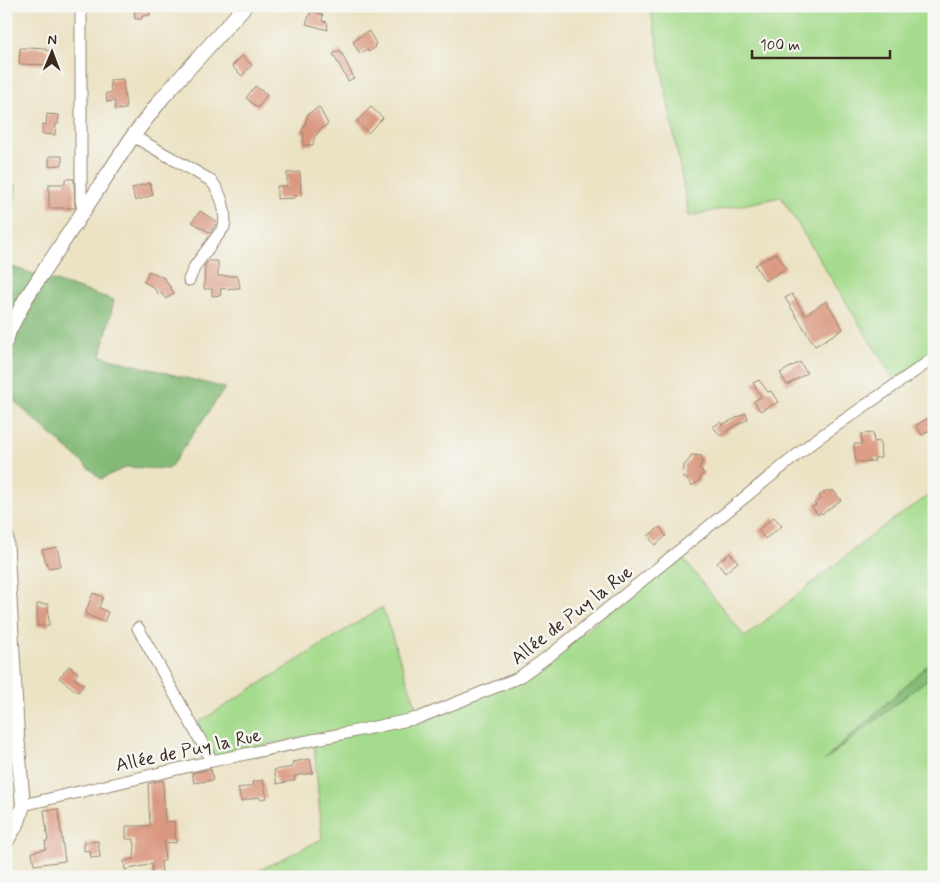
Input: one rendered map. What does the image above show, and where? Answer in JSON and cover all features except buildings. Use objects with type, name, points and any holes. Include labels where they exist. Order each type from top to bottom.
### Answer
[{"type":"main road","points":[[6,341],[26,298],[133,136],[163,97],[245,6]]},
{"type":"main road","points":[[6,536],[17,735],[23,805],[18,822],[6,842]]},
{"type":"street","points":[[81,6],[81,200],[82,205],[86,209]]},
{"type":"street","points":[[133,136],[210,180],[220,194],[225,222],[224,227],[200,258],[189,280]]},
{"type":"street","name":"Allée de Puy la Rue","points":[[23,805],[212,761],[418,718],[518,678],[553,653],[814,441],[934,358]]},
{"type":"street","points":[[138,628],[212,761]]},
{"type":"green space","points":[[650,6],[934,6],[934,352],[894,380],[781,197],[689,216]]},
{"type":"green space","points":[[6,180],[16,186],[6,261]]},
{"type":"green space","points":[[6,265],[114,300],[101,356],[225,388],[169,469],[126,467],[101,479],[6,394]]},
{"type":"green space","points":[[934,492],[934,659],[830,755],[934,674],[934,877],[246,877],[322,839],[314,744],[522,681],[681,556],[745,637],[878,530]]},
{"type":"green space","points":[[382,607],[418,712],[213,757],[194,725]]},
{"type":"green space","points":[[934,659],[934,674],[824,761]]}]
